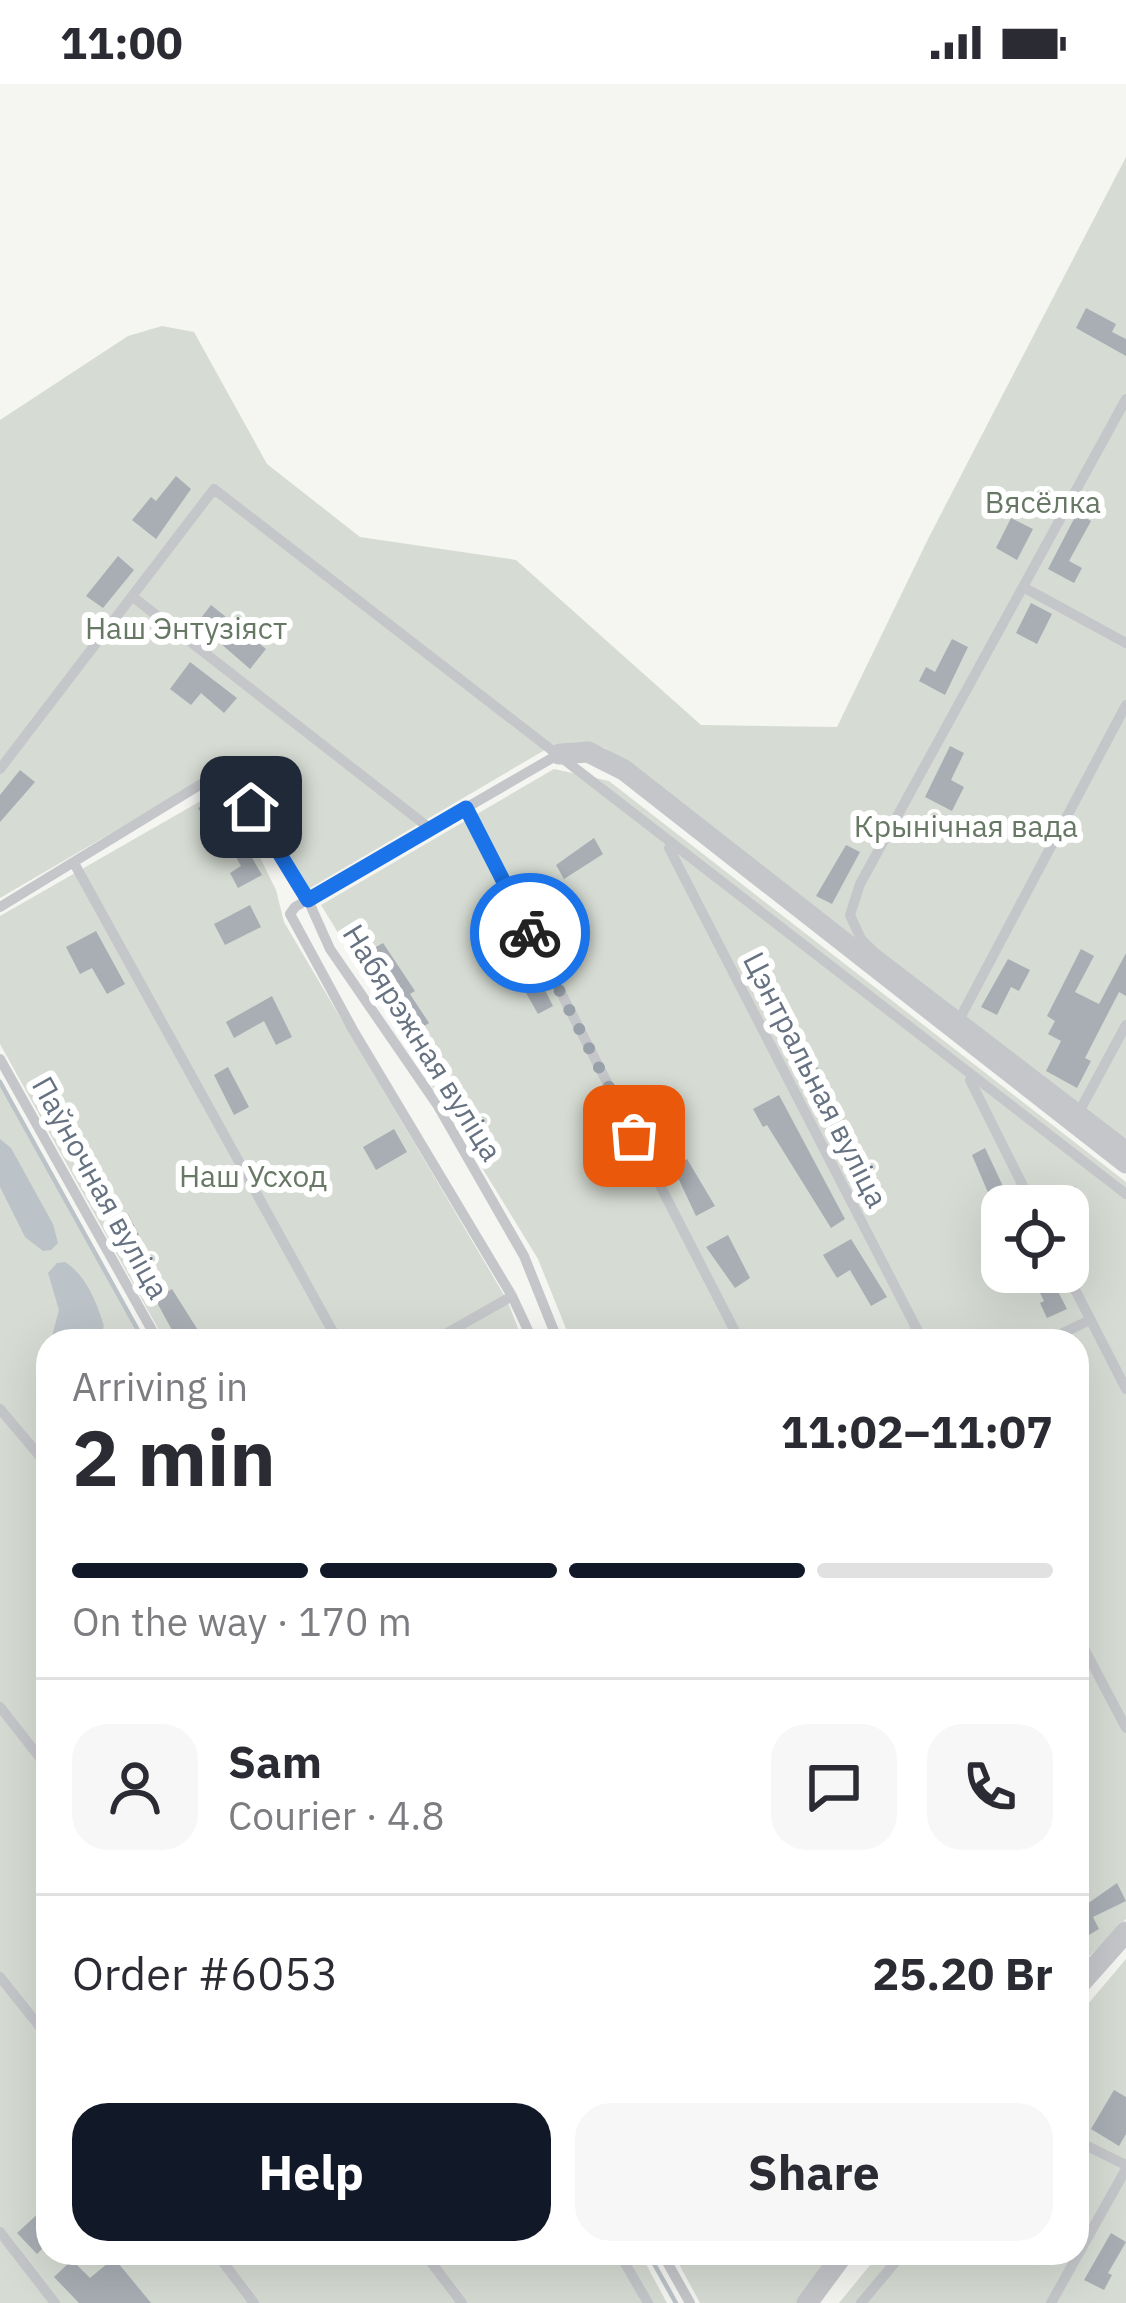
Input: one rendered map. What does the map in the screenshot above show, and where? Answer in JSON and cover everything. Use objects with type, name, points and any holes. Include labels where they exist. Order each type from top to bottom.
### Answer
[{"type":"street","points":[[559,754],[588,752],[624,770],[1126,1162]]},
{"type":"street","points":[[1089,1970],[1126,1933]]},
{"type":"street","points":[[807,2303],[835,2265]]},
{"type":"lane","points":[[1126,399],[860,884],[850,915],[861,939],[874,952],[1126,1145]]},
{"type":"lane","points":[[0,769],[214,489],[1126,1194]]},
{"type":"lane","points":[[1024,587],[1126,643]]},
{"type":"lane","points":[[133,597],[428,826]]},
{"type":"lane","points":[[960,1018],[1126,705]]},
{"type":"lane","points":[[527,1329],[352,1030],[290,914],[428,826],[559,754]]},
{"type":"lane","name":"Набярэжная вуліца","points":[[74,863],[216,776],[232,777],[308,900],[330,950],[438,1106],[524,1256],[553,1329]]},
{"type":"lane","points":[[466,808],[734,1329]]},
{"type":"lane","name":"Цэнтральная вуліца","points":[[665,841],[917,1329]]},
{"type":"lane","points":[[0,907],[74,863],[331,1329]]},
{"type":"lane","points":[[1080,1110],[1126,1025]]},
{"type":"lane","name":"Паўночная вуліца","points":[[0,1059],[151,1329]]},
{"type":"lane","points":[[967,1073],[1023,1185]]},
{"type":"lane","points":[[1077,1293],[1126,1389]]},
{"type":"lane","points":[[454,1329],[512,1296]]},
{"type":"lane","points":[[1070,1329],[1090,1319]]},
{"type":"lane","points":[[0,1409],[36,1452]]},
{"type":"lane","points":[[1089,1658],[1126,1728]]},
{"type":"lane","points":[[0,1707],[36,1753]]},
{"type":"lane","points":[[0,1977],[36,2022]]},
{"type":"lane","points":[[1089,2147],[1126,2167],[1089,2235]]},
{"type":"lane","points":[[0,2232],[55,2303]]},
{"type":"lane","points":[[225,2265],[254,2303]]},
{"type":"lane","points":[[433,2265],[462,2303]]},
{"type":"lane","points":[[626,2265],[648,2303]]},
{"type":"lane","points":[[669,2265],[691,2303]]},
{"type":"lane","points":[[861,2303],[893,2265]]},
{"type":"lane","points":[[1052,2303],[1073,2265]]},
{"type":"green space","points":[[1126,157],[1126,1154],[605,748],[580,742],[555,744],[310,888],[233,767],[221,769],[0,898],[0,420],[128,336],[162,326],[194,332],[267,464],[360,537],[516,560],[701,725],[837,727],[929,537]]},
{"type":"green space","points":[[554,769],[609,781],[1126,1182],[1126,1919],[1089,1957],[1089,1329],[566,1329],[538,1259],[321,905]]},
{"type":"green space","name":"Наш Усход","points":[[225,787],[276,890],[284,922],[507,1300],[518,1329],[158,1329],[0,1044],[0,916]]},
{"type":"green space","points":[[0,1078],[136,1329],[36,1329],[36,2265],[646,2265],[667,2303],[0,2303]]},
{"type":"green space","points":[[1126,1959],[1126,2303],[839,2303],[870,2265],[1089,2265],[1089,2003]]},
{"type":"green space","points":[[679,2265],[827,2265],[797,2303],[700,2303]]},
{"type":"shaded area","points":[[0,1139],[11,1148],[53,1224],[58,1243],[51,1250],[43,1251],[25,1237],[0,1187]]},
{"type":"shaded area","points":[[65,1262],[85,1282],[103,1329],[54,1329],[59,1310],[48,1273]]},
{"type":"building","points":[[1086,308],[1116,324],[1112,332],[1126,339],[1126,356],[1076,328]]},
{"type":"building","points":[[176,476],[191,489],[156,539],[132,520]]},
{"type":"building","points":[[1077,513],[1091,521],[1069,561],[1082,568],[1074,583],[1048,569]]},
{"type":"building","points":[[1011,518],[1033,529],[1017,560],[996,548]]},
{"type":"building","points":[[118,556],[134,570],[103,608],[86,596]]},
{"type":"building","points":[[1031,603],[1052,614],[1037,644],[1016,633]]},
{"type":"building","points":[[211,605],[266,649],[250,669],[197,623]]},
{"type":"building","points":[[952,639],[968,647],[945,695],[919,681],[926,667],[935,672]]},
{"type":"building","points":[[190,662],[237,698],[224,713],[201,693],[191,705],[170,689]]},
{"type":"building","points":[[950,746],[964,753],[951,780],[964,787],[952,811],[925,797]]},
{"type":"building","points":[[20,770],[35,782],[0,822],[0,795]]},
{"type":"building","points":[[217,797],[262,875],[238,888],[230,873],[241,866],[214,818],[206,822],[198,808]]},
{"type":"building","points":[[594,838],[603,854],[564,879],[556,865]]},
{"type":"building","points":[[846,845],[860,852],[832,904],[816,896]]},
{"type":"building","points":[[250,905],[261,927],[225,945],[214,924]]},
{"type":"building","points":[[510,921],[553,1006],[538,1014],[500,947],[494,951],[486,935]]},
{"type":"building","points":[[96,931],[125,984],[107,994],[92,968],[80,974],[66,947]]},
{"type":"building","points":[[383,943],[415,991],[410,994],[429,1023],[418,1030],[367,952]]},
{"type":"building","points":[[1081,949],[1094,956],[1075,992],[1099,1004],[1126,953],[1126,996],[1119,992],[1085,1058],[1091,1061],[1077,1088],[1046,1071],[1061,1041],[1048,1034],[1055,1021],[1047,1016]]},
{"type":"building","points":[[1008,959],[1030,970],[1019,991],[1011,987],[997,1015],[981,1007]]},
{"type":"building","points":[[272,996],[292,1037],[276,1045],[264,1021],[234,1038],[226,1022]]},
{"type":"building","points":[[816,1065],[861,1151],[848,1159],[802,1072]]},
{"type":"building","points":[[228,1067],[249,1107],[234,1115],[214,1075]]},
{"type":"building","points":[[779,1095],[845,1219],[831,1228],[753,1109]]},
{"type":"building","points":[[394,1129],[407,1152],[376,1170],[363,1147]]},
{"type":"building","points":[[985,1148],[1002,1185],[985,1185],[972,1155]]},
{"type":"building","points":[[687,1159],[715,1206],[696,1216],[673,1167]]},
{"type":"building","points":[[128,1214],[153,1262],[138,1271],[112,1223]]},
{"type":"building","points":[[728,1235],[750,1278],[735,1288],[706,1247]]},
{"type":"building","points":[[851,1239],[887,1297],[871,1306],[850,1270],[837,1278],[823,1255]]},
{"type":"building","points":[[172,1289],[197,1329],[171,1329],[155,1299]]},
{"type":"building","points":[[1040,1293],[1059,1293],[1067,1309],[1047,1318],[1040,1303],[1044,1301]]},
{"type":"building","points":[[1117,1883],[1126,1901],[1093,1917],[1099,1929],[1089,1935],[1089,1903]]},
{"type":"building","points":[[1114,2090],[1126,2097],[1126,2134],[1119,2146],[1091,2129]]},
{"type":"building","points":[[36,2216],[36,2253],[17,2233]]},
{"type":"building","points":[[1111,2233],[1126,2242],[1104,2290],[1084,2280]]},
{"type":"building","points":[[67,2265],[77,2265],[90,2278],[106,2265],[120,2265],[151,2303],[79,2303],[54,2277]]},
{"type":"waterway","points":[[0,1082],[137,1329]]},
{"type":"waterway","points":[[655,2265],[676,2303]]},
{"type":"way so far","points":[[530,933],[634,1136]]},
{"type":"route","points":[[251,807],[308,900],[466,808],[530,933]]},
{"type":"park label","name":"Вясёлка","points":[[1043,503]]},
{"type":"park label","name":"Наш Энтузіяст","points":[[186,629]]},
{"type":"park label","name":"Крынічная вада","points":[[966,827]]}]
